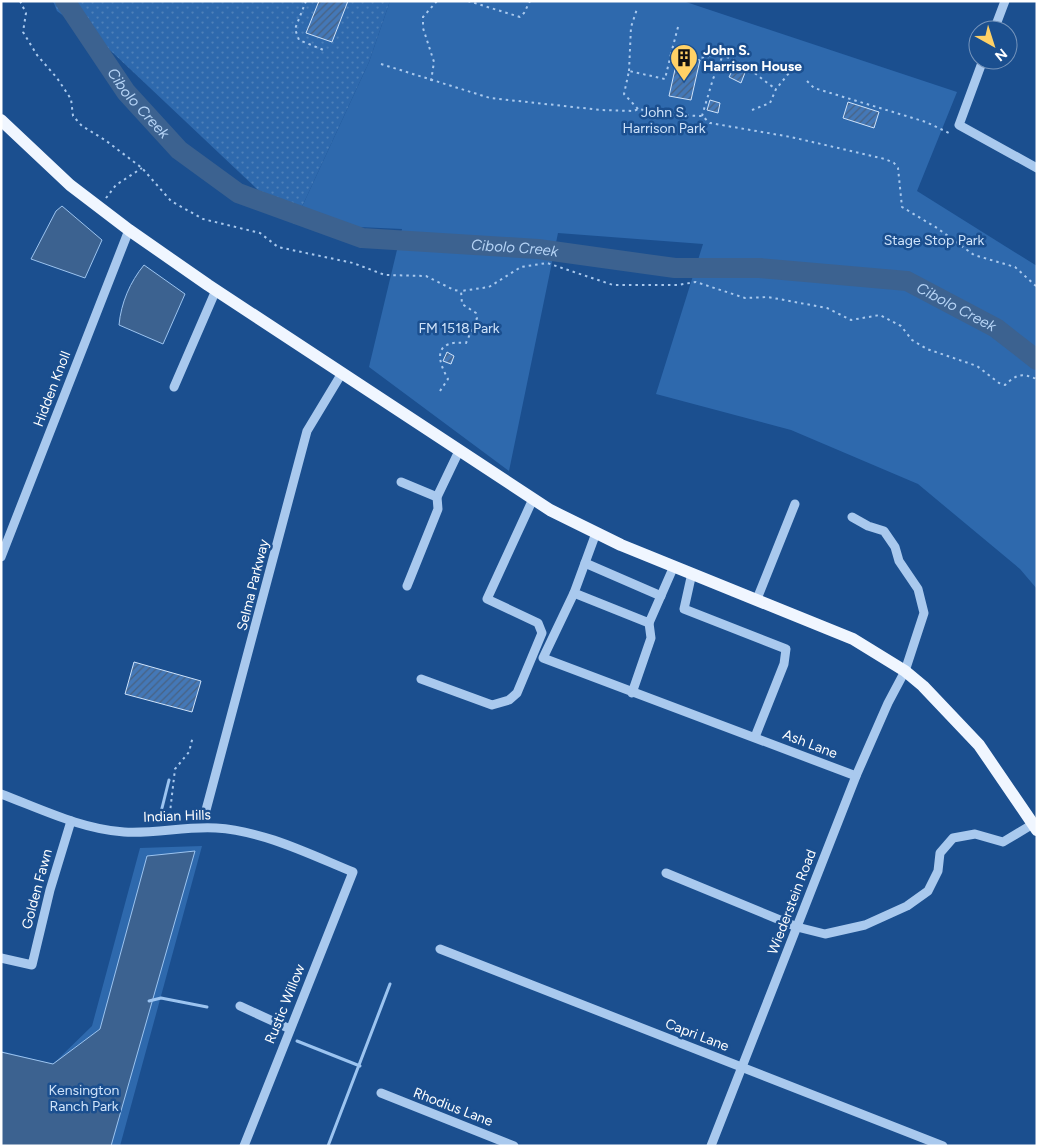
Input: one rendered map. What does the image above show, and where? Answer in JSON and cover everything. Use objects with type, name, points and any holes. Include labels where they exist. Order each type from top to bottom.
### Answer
[{"type":"main road","points":[[1,120],[70,185],[129,230],[459,452],[533,499],[596,534],[852,639],[905,671],[930,693],[979,745],[1035,827]]},
{"type":"street","points":[[998,20],[1005,1]]},
{"type":"street","points":[[978,70],[959,125],[1037,168]]},
{"type":"street","name":"Hidden Knoll","points":[[1,557],[129,230]]},
{"type":"street","points":[[174,387],[216,290]]},
{"type":"street","name":"Selma Parkway","points":[[206,810],[307,431],[342,373]]},
{"type":"street","points":[[407,586],[438,509],[437,497],[459,452]]},
{"type":"street","points":[[401,482],[437,497]]},
{"type":"street","points":[[421,679],[492,705],[509,700],[517,693],[542,632],[538,623],[486,600],[533,499]]},
{"type":"street","points":[[757,599],[795,504]]},
{"type":"street","name":"Wiederstein Road","points":[[711,1146],[856,776],[888,703],[905,671],[924,613],[918,589],[898,561],[895,547],[884,531],[868,526],[852,517]]},
{"type":"street","points":[[596,534],[574,593],[649,623]]},
{"type":"street","points":[[585,563],[661,596]]},
{"type":"street","points":[[632,692],[651,638],[649,623],[674,566]]},
{"type":"street","points":[[692,573],[684,609],[786,649],[784,664],[754,737]]},
{"type":"street","name":"Ash Lane","points":[[574,593],[543,658],[856,776]]},
{"type":"street","name":"Indian Hills","points":[[1,794],[71,821],[103,830],[126,832],[216,828],[253,835],[274,840],[353,872]]},
{"type":"street","name":"Golden Fawn","points":[[1,958],[32,965],[50,890],[71,821]]},
{"type":"street","points":[[666,873],[797,927],[825,934],[865,925],[908,906],[928,891],[938,872],[940,852],[953,838],[975,834],[1003,842],[1035,827]]},
{"type":"street","name":"Rustic Willow","points":[[244,1146],[353,872]]},
{"type":"street","name":"Capri Lane","points":[[440,949],[943,1146]]},
{"type":"street","points":[[240,1006],[290,1029]]},
{"type":"street","name":"Rhodius Lane","points":[[381,1093],[514,1146]]},
{"type":"path","points":[[20,1],[26,13],[23,32],[37,55],[58,78],[71,99],[73,116],[82,126],[105,140],[142,168],[171,201],[203,219],[260,233],[278,247],[353,263],[385,275],[426,276],[454,290],[461,291],[489,287],[521,267],[539,263],[547,263],[613,285],[677,285],[696,282],[745,298],[768,297],[827,308],[851,320],[880,315],[901,326],[912,340],[927,349],[977,366],[999,383],[1005,385],[1016,375],[1022,373],[1037,379]]},
{"type":"path","points":[[306,1],[295,29],[299,40],[326,51]]},
{"type":"path","points":[[431,81],[434,62],[423,28],[423,17],[437,1]]},
{"type":"path","points":[[468,1],[520,17],[530,1]]},
{"type":"path","points":[[637,9],[632,27],[629,71],[624,94],[638,109],[669,115],[702,116],[710,123],[791,137],[885,159],[894,163],[899,172],[902,207],[938,228],[974,254],[1016,267],[1037,287]]},
{"type":"path","points":[[629,71],[665,79],[678,26]]},
{"type":"path","points":[[702,116],[713,79],[728,44]]},
{"type":"path","points":[[671,54],[704,58],[713,55],[723,58],[750,68],[761,81],[776,89]]},
{"type":"path","points":[[381,64],[490,98],[601,110],[634,112],[638,109]]},
{"type":"path","points":[[752,110],[770,104],[776,89],[789,73]]},
{"type":"path","points":[[807,81],[814,88],[926,122],[949,133],[959,125]]},
{"type":"path","points":[[99,207],[116,185],[142,168]]},
{"type":"path","points":[[440,391],[448,379],[439,363],[440,351],[445,344],[453,341],[466,342],[477,318],[476,313],[462,304],[461,291]]},
{"type":"path","points":[[168,831],[175,770],[189,752],[193,736]]},
{"type":"green space","points":[[53,1],[390,1],[369,62],[294,224],[112,52],[57,11]]},
{"type":"green space","points":[[390,1],[683,1],[957,92],[917,191],[1037,266],[1037,589],[1020,569],[918,484],[791,430],[656,394],[703,244],[558,233],[509,471],[369,367],[402,229],[294,224],[369,62]]},
{"type":"green space","name":"Kensington Ranch Park","points":[[202,846],[120,1146],[1,1146],[1,1051],[53,1064],[92,1026],[140,848]]},
{"type":"shaded area","points":[[62,206],[102,240],[85,278],[31,259],[56,211]]},
{"type":"shaded area","points":[[144,265],[185,294],[163,344],[119,325],[127,293],[134,278]]},
{"type":"shaded area","name":"Kensington Ranch Park","points":[[195,851],[111,1146],[1,1146],[1,1052],[53,1064],[100,1029],[147,856]]},
{"type":"building","points":[[319,1],[348,1],[332,42],[306,33]]},
{"type":"building","name":"John S. Harrison House","points":[[688,58],[700,60],[691,100],[669,96],[676,65],[686,68]]},
{"type":"building","points":[[735,65],[746,70],[741,83],[729,77]]},
{"type":"building","points":[[710,100],[720,103],[718,113],[707,110]]},
{"type":"building","points":[[848,102],[879,112],[874,128],[843,118]]},
{"type":"building","points":[[447,352],[454,356],[451,364],[443,361]]},
{"type":"building","points":[[134,662],[201,681],[192,712],[125,694]]},
{"type":"waterway","name":"Cibolo Creek","points":[[65,1],[126,92],[179,150],[238,193],[362,238],[538,249],[675,268],[760,268],[907,281],[996,328],[1037,360]]},
{"type":"waterway","points":[[161,812],[169,780]]},
{"type":"waterway","points":[[328,1146],[390,984]]},
{"type":"waterway","points":[[149,1001],[161,998],[207,1007]]},
{"type":"waterway","points":[[297,1041],[360,1066]]},
{"type":"place","name":"John S. Harrison House","points":[[684,82]]},
{"type":"park label","name":"John S. Harrison Park","points":[[664,120]]},
{"type":"park label","name":"Stage Stop Park","points":[[934,240]]},
{"type":"park label","name":"FM 1518 Park","points":[[459,328]]}]
